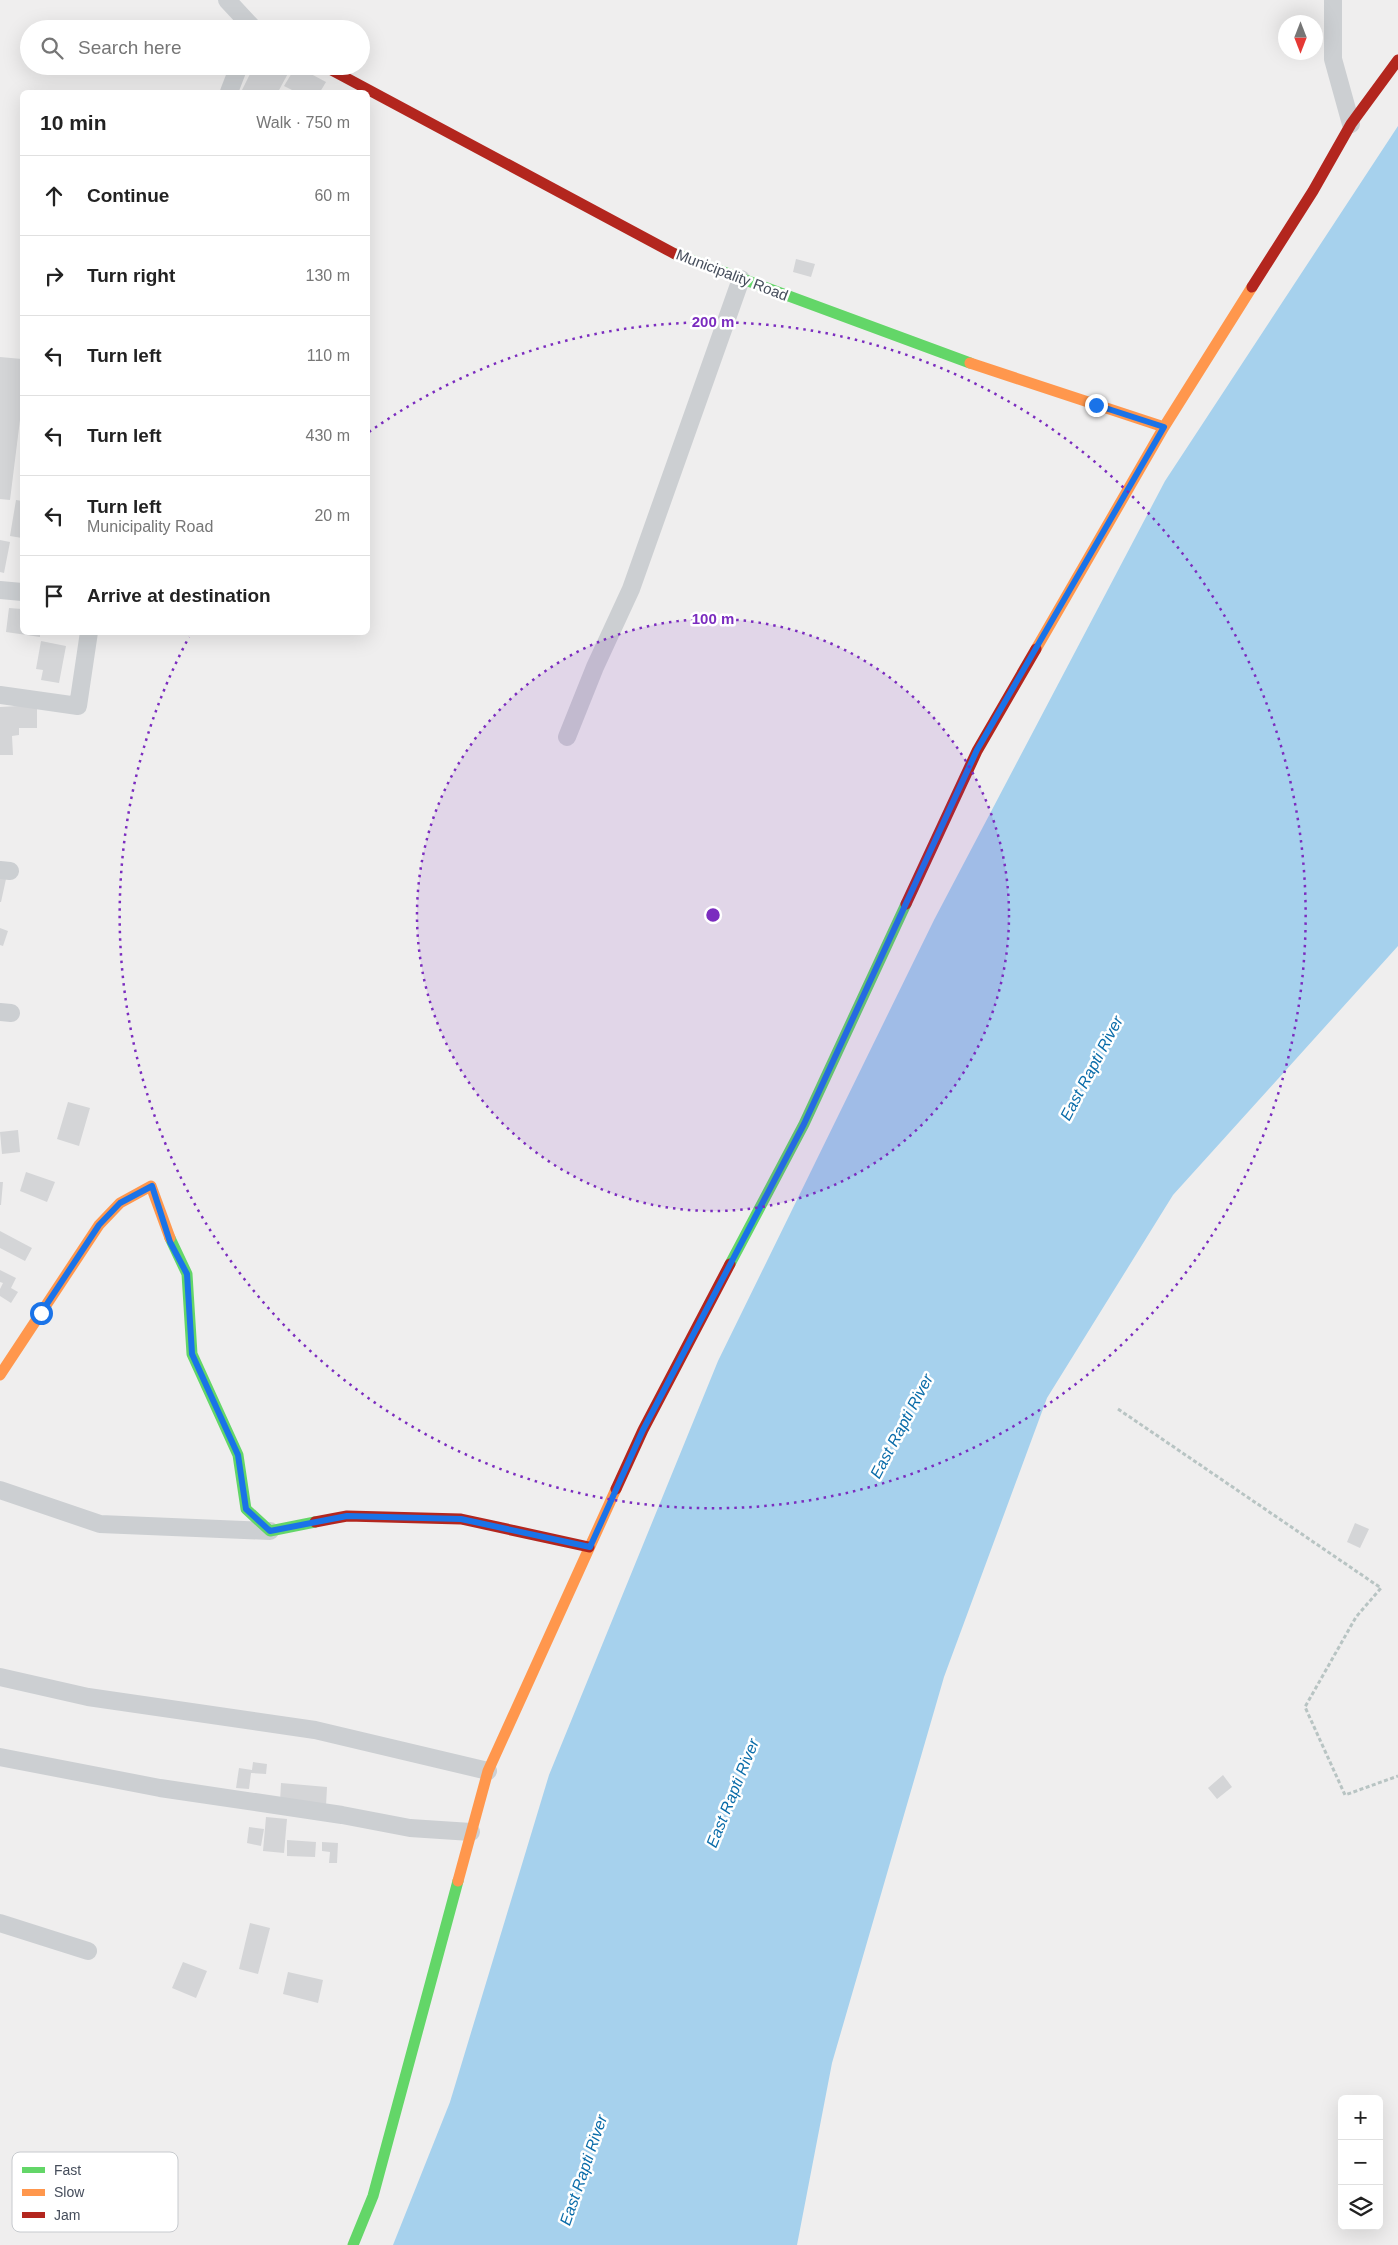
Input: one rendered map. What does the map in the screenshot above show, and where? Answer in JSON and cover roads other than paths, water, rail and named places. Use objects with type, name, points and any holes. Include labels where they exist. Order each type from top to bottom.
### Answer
[{"type":"street","points":[[228,0],[246,20]]},
{"type":"street","points":[[1333,0],[1333,59],[1351,124]]},
{"type":"street","points":[[353,2245],[373,2196],[488,1771],[643,1430],[804,1124],[977,750],[1164,427],[1313,191],[1351,124],[1398,60]]},
{"type":"street","points":[[230,90],[236,75]]},
{"type":"street","name":"Municipality Road","points":[[341,75],[369,90]]},
{"type":"street","name":"Municipality Road","points":[[370,91],[680,257],[993,371],[1164,427]]},
{"type":"street","points":[[567,737],[595,667],[631,589],[741,279]]},
{"type":"street","points":[[0,590],[20,592]]},
{"type":"street","points":[[0,695],[78,706],[89,635]]},
{"type":"street","points":[[0,1375],[99,1225],[120,1203],[152,1186],[170,1242],[187,1274],[192,1354],[238,1455],[246,1509],[270,1531]]},
{"type":"street","points":[[0,1490],[100,1524],[270,1531],[347,1516],[461,1519],[590,1547]]},
{"type":"street","points":[[0,1677],[88,1697],[315,1730],[488,1771]]},
{"type":"street","points":[[0,1757],[160,1788],[342,1815],[410,1828],[471,1832]]},
{"type":"street","points":[[0,1922],[88,1951]]},
{"type":"water","name":"East Rapti River","points":[[1398,126],[1398,946],[1173,1195],[1047,1398],[944,1677],[832,2063],[797,2245],[393,2245],[450,2102],[549,1775],[718,1361],[934,920],[1165,481]]}]
